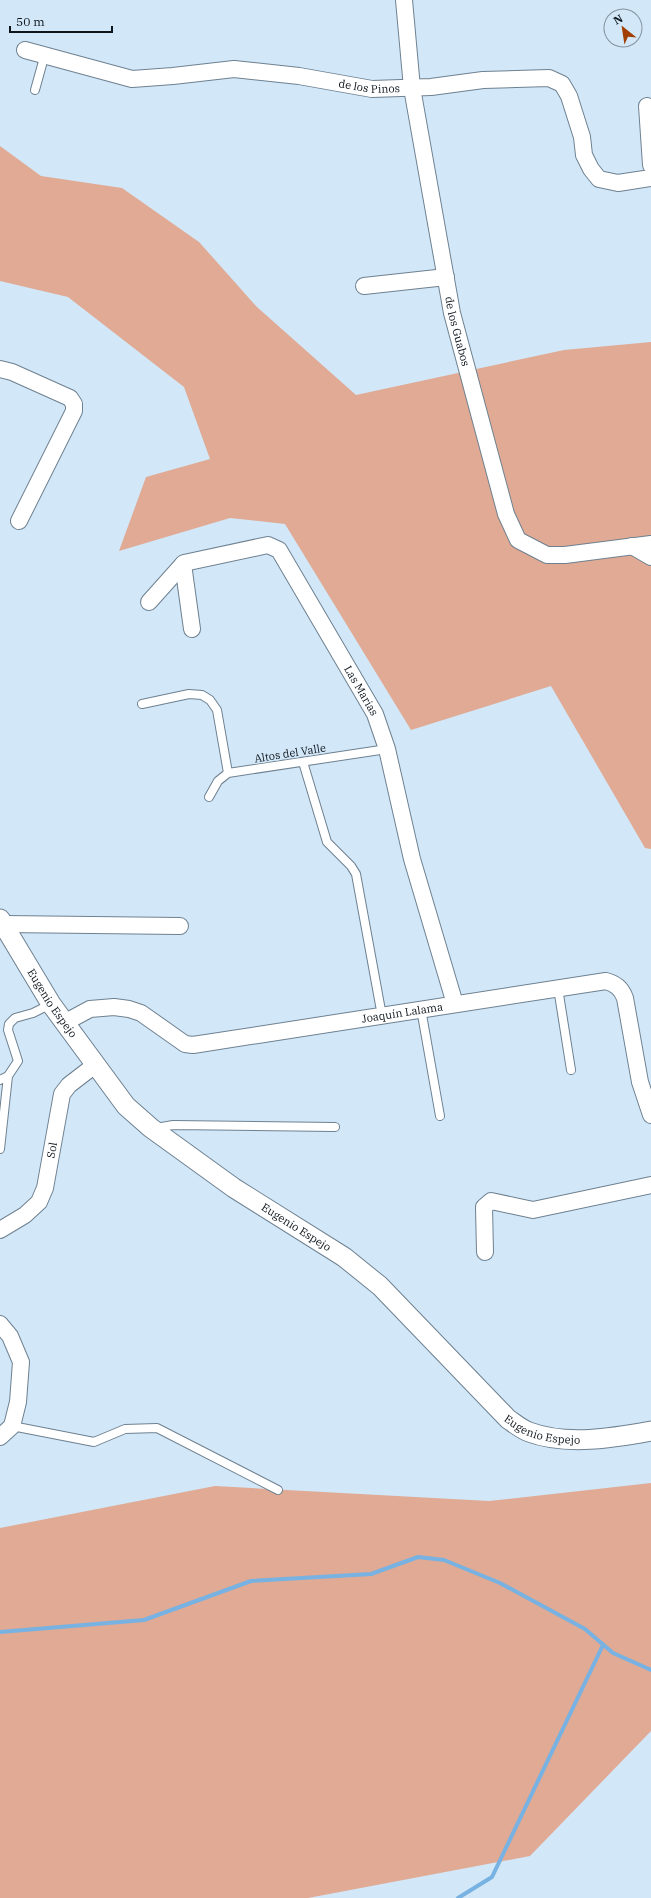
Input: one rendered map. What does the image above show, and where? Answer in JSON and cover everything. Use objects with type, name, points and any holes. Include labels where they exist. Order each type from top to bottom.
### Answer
[{"type":"street","name":"de los Guabos","points":[[404,0],[412,88],[452,313],[506,514],[518,540],[547,555],[565,555],[651,544]]},
{"type":"street","name":"de los Pinos","points":[[25,50],[45,54],[132,79],[234,69],[299,76],[372,89],[412,88],[483,80],[549,78],[562,84],[569,96],[582,137],[584,154],[591,169],[599,179],[618,183],[651,178]]},
{"type":"street","points":[[647,106],[651,165]]},
{"type":"street","points":[[364,286],[446,277]]},
{"type":"street","points":[[0,369],[12,372],[70,398],[74,404],[74,411],[19,521]]},
{"type":"street","name":"Las Marias","points":[[183,564],[186,562],[268,545],[279,550],[375,714],[387,749],[412,859],[455,1004]]},
{"type":"street","points":[[632,546],[651,557]]},
{"type":"street","points":[[149,602],[183,564]]},
{"type":"street","points":[[183,564],[192,628]]},
{"type":"street","points":[[2,922],[180,926]]},
{"type":"street","name":"Eugenio Espejo","points":[[2,922],[51,1004],[126,1106],[151,1128],[234,1188],[344,1257],[380,1286],[508,1419],[528,1431],[555,1438],[604,1439],[651,1431]]},
{"type":"street","name":"Joaquín Lalama","points":[[64,1023],[90,1009],[114,1007],[129,1009],[141,1013],[185,1044],[193,1045],[606,981],[615,984],[622,990],[626,998],[640,1082],[651,1116]]},
{"type":"street","name":"Sol","points":[[0,1230],[25,1215],[39,1202],[45,1188],[62,1094],[69,1084],[95,1064]]},
{"type":"street","points":[[485,1252],[484,1206],[491,1201],[533,1210],[651,1185]]},
{"type":"street","points":[[0,1324],[10,1336],[21,1362],[18,1402],[6,1432]]},
{"type":"lane","points":[[35,90],[45,54]]},
{"type":"lane","points":[[142,704],[189,694],[202,695],[210,700],[217,710],[228,773],[222,776],[208,797]]},
{"type":"lane","name":"Altos del Valle","points":[[228,773],[387,749]]},
{"type":"lane","points":[[303,762],[327,842],[347,861],[356,874],[382,1016]]},
{"type":"lane","points":[[558,988],[571,1070]]},
{"type":"lane","points":[[0,1149],[4,1078],[18,1061],[8,1030],[9,1024],[15,1018],[33,1013],[51,1004]]},
{"type":"lane","points":[[422,1010],[440,1116]]},
{"type":"lane","points":[[151,1128],[173,1125],[335,1127]]},
{"type":"lane","points":[[6,1432],[94,1442],[125,1429],[156,1428],[278,1490]]},
{"type":"shaded area","points":[[0,146],[41,176],[122,188],[199,242],[257,307],[356,395],[564,350],[651,342],[651,849],[645,848],[551,686],[411,730],[285,524],[230,518],[119,551],[146,477],[210,459],[184,387],[68,297],[0,281]]},
{"type":"shaded area","points":[[651,1483],[651,1731],[530,1856],[308,1898],[0,1898],[0,1528],[215,1486],[489,1501]]},
{"type":"waterway","points":[[0,1632],[144,1620],[251,1581],[371,1574],[418,1557],[444,1560],[500,1583],[585,1629],[613,1653],[651,1670]]},
{"type":"waterway","points":[[458,1898],[492,1877],[603,1645]]}]
